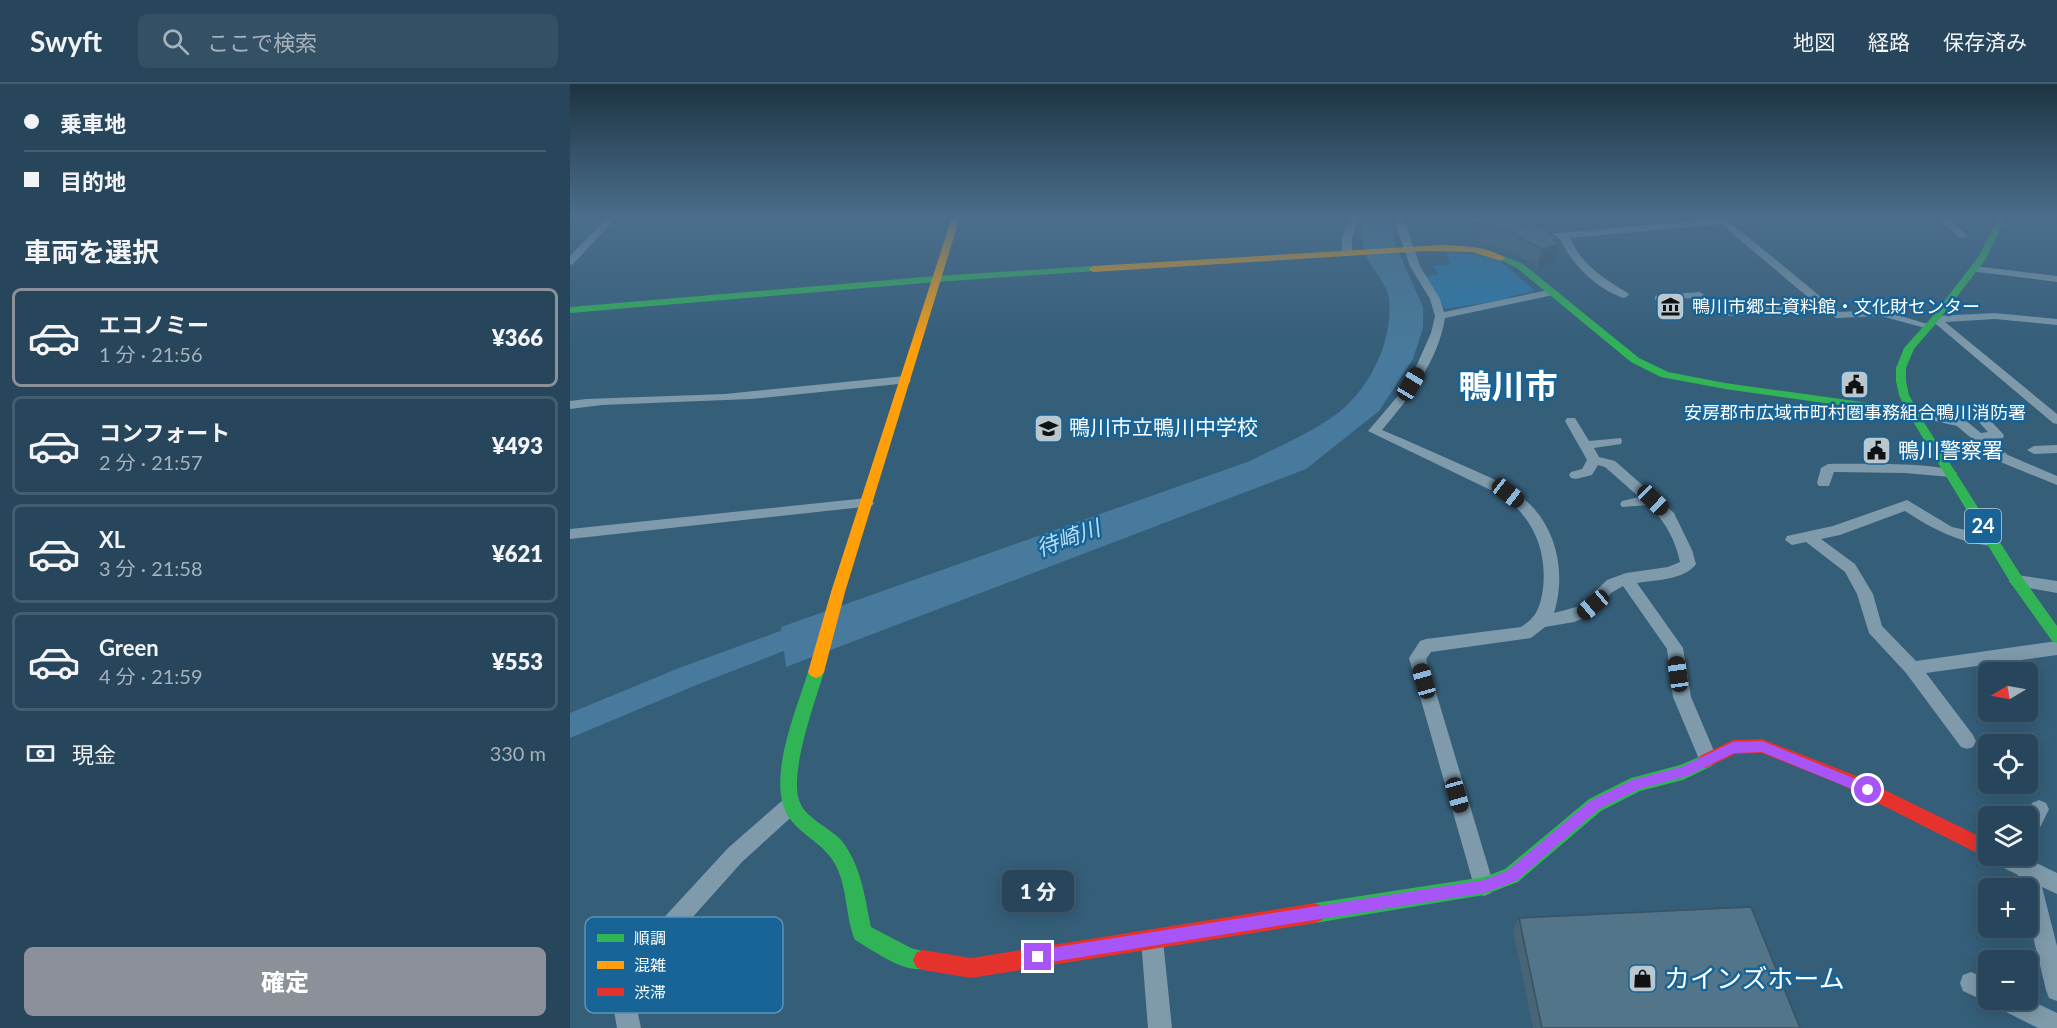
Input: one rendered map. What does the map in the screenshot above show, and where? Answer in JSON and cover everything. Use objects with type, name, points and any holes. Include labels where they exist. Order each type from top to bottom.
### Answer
[{"type":"street","points":[[942,261],[838,592],[789,767],[791,805],[804,821],[826,838],[849,868],[862,933],[909,958],[970,968],[1484,886],[1511,876],[1595,805],[1637,784],[1683,772],[1733,747],[1762,746],[1848,780],[1978,845]]},
{"type":"street","points":[[570,310],[936,279],[1211,261]]},
{"type":"street","points":[[1414,261],[1435,299],[1440,316],[1437,333],[1420,369],[1402,399],[1374,431],[1508,493],[1530,513],[1551,554],[1553,572],[1547,613],[1542,621],[1525,633],[1426,646],[1417,658],[1484,886]]},
{"type":"street","points":[[1509,261],[1520,266],[1635,360],[1665,375],[1725,386],[1912,412],[1961,423],[2013,463],[2057,481]]},
{"type":"street","points":[[1581,261],[1599,280],[1624,295]]},
{"type":"street","points":[[1770,261],[1823,305],[1836,315],[1843,317],[1881,314],[1932,323],[1995,316],[2057,322]]},
{"type":"street","name":"24","points":[[1980,261],[1932,323],[1909,348],[1901,368],[1901,381],[1912,412],[2017,581],[2054,628]]},
{"type":"street","points":[[1974,269],[2057,279]]},
{"type":"street","points":[[1440,316],[1552,292]]},
{"type":"street","points":[[1659,298],[1700,295],[1726,313],[1823,305]]},
{"type":"street","points":[[1932,323],[2057,420]]},
{"type":"street","points":[[570,405],[599,400],[709,399],[905,380]]},
{"type":"street","points":[[1979,437],[1998,435],[1983,420]]},
{"type":"street","points":[[1542,621],[1584,612],[1607,587],[1626,579],[1665,574],[1688,564],[1685,550],[1668,516],[1653,500],[1610,464],[1594,460],[1571,421]]},
{"type":"street","points":[[1586,445],[1616,441]]},
{"type":"street","points":[[2034,450],[2057,449]]},
{"type":"street","points":[[1576,475],[1587,472],[1594,460]]},
{"type":"street","points":[[1824,483],[1828,468],[1905,469],[1950,473]]},
{"type":"street","points":[[1627,504],[1653,500]]},
{"type":"street","points":[[570,534],[867,503]]},
{"type":"street","points":[[1792,540],[1810,538],[1907,506],[1948,533],[1964,538],[1992,541]]},
{"type":"street","points":[[1810,538],[1850,568],[1865,594],[1875,629],[1912,668],[1967,741]]},
{"type":"street","points":[[1626,579],[1675,648],[1682,697],[1708,758]]},
{"type":"street","points":[[2017,581],[2057,587]]},
{"type":"street","points":[[1912,668],[2057,648]]},
{"type":"street","points":[[679,917],[735,855],[791,805]]},
{"type":"street","points":[[2016,866],[2057,990]]},
{"type":"street","points":[[2025,866],[2057,884]]},
{"type":"street","points":[[1152,940],[1160,1028]]},
{"type":"street","points":[[2026,1010],[2057,1025]]},
{"type":"street","points":[[626,1013],[629,1028]]},
{"type":"shaded area","points":[[1449,261],[1498,261],[1535,291],[1508,297],[1508,299],[1445,309],[1425,276],[1438,275],[1434,266],[1450,264]]},
{"type":"water","points":[[1369,261],[1403,261],[1423,307],[1423,328],[1413,359],[1379,411],[1306,469],[786,667],[781,627],[1250,461],[1325,422],[1346,406],[1365,384],[1380,357],[1385,342],[1389,298],[1383,282]]},
{"type":"building","name":"カインズホーム","points":[[1751,907],[1800,1028],[1542,1028],[1519,918]]},
{"type":"waterway","name":"待崎川","points":[[570,726],[689,676],[813,629]]},
{"type":"traffic: fast","points":[[1508,261],[1520,266],[1635,360],[1665,375],[1725,386],[1912,412]]},
{"type":"traffic: fast","points":[[1980,261],[1935,319],[1909,348],[1901,368],[1901,381],[1904,395],[1919,424],[2017,581],[2057,637]]},
{"type":"traffic: fast","points":[[570,310],[936,279],[1093,269]]},
{"type":"traffic: fast","points":[[816,672],[801,720],[792,760],[789,778],[792,806],[802,819],[825,837],[842,857],[855,894],[862,933],[909,958],[923,960]]},
{"type":"traffic: fast","points":[[1315,913],[1484,886],[1511,876],[1595,805],[1637,784],[1683,772],[1706,761]]},
{"type":"traffic: slow","points":[[816,672],[838,592],[942,261]]},
{"type":"traffic: slow","points":[[1093,269],[1212,261]]},
{"type":"traffic: jam","points":[[1706,761],[1733,747],[1762,746],[1848,780],[1978,845]]},
{"type":"traffic: jam","points":[[923,960],[971,968],[1315,913]]},
{"type":"place","name":"鴨川市郷土資料館・文化財センター","points":[[1671,307]]},
{"type":"place","name":"安房郡市広域市町村圏事務組合鴨川消防署","points":[[1855,384]]},
{"type":"place","name":"鴨川市立鴨川中学校","points":[[1048,428]]},
{"type":"place","name":"鴨川警察署","points":[[1877,451]]},
{"type":"place","name":"カインズホーム","points":[[1643,979]]},
{"type":"district","name":"鴨川市","points":[[1508,386]]},
{"type":"route","points":[[1038,957],[1484,886],[1511,876],[1595,805],[1637,784],[1683,772],[1733,747],[1762,746],[1868,790]]}]
